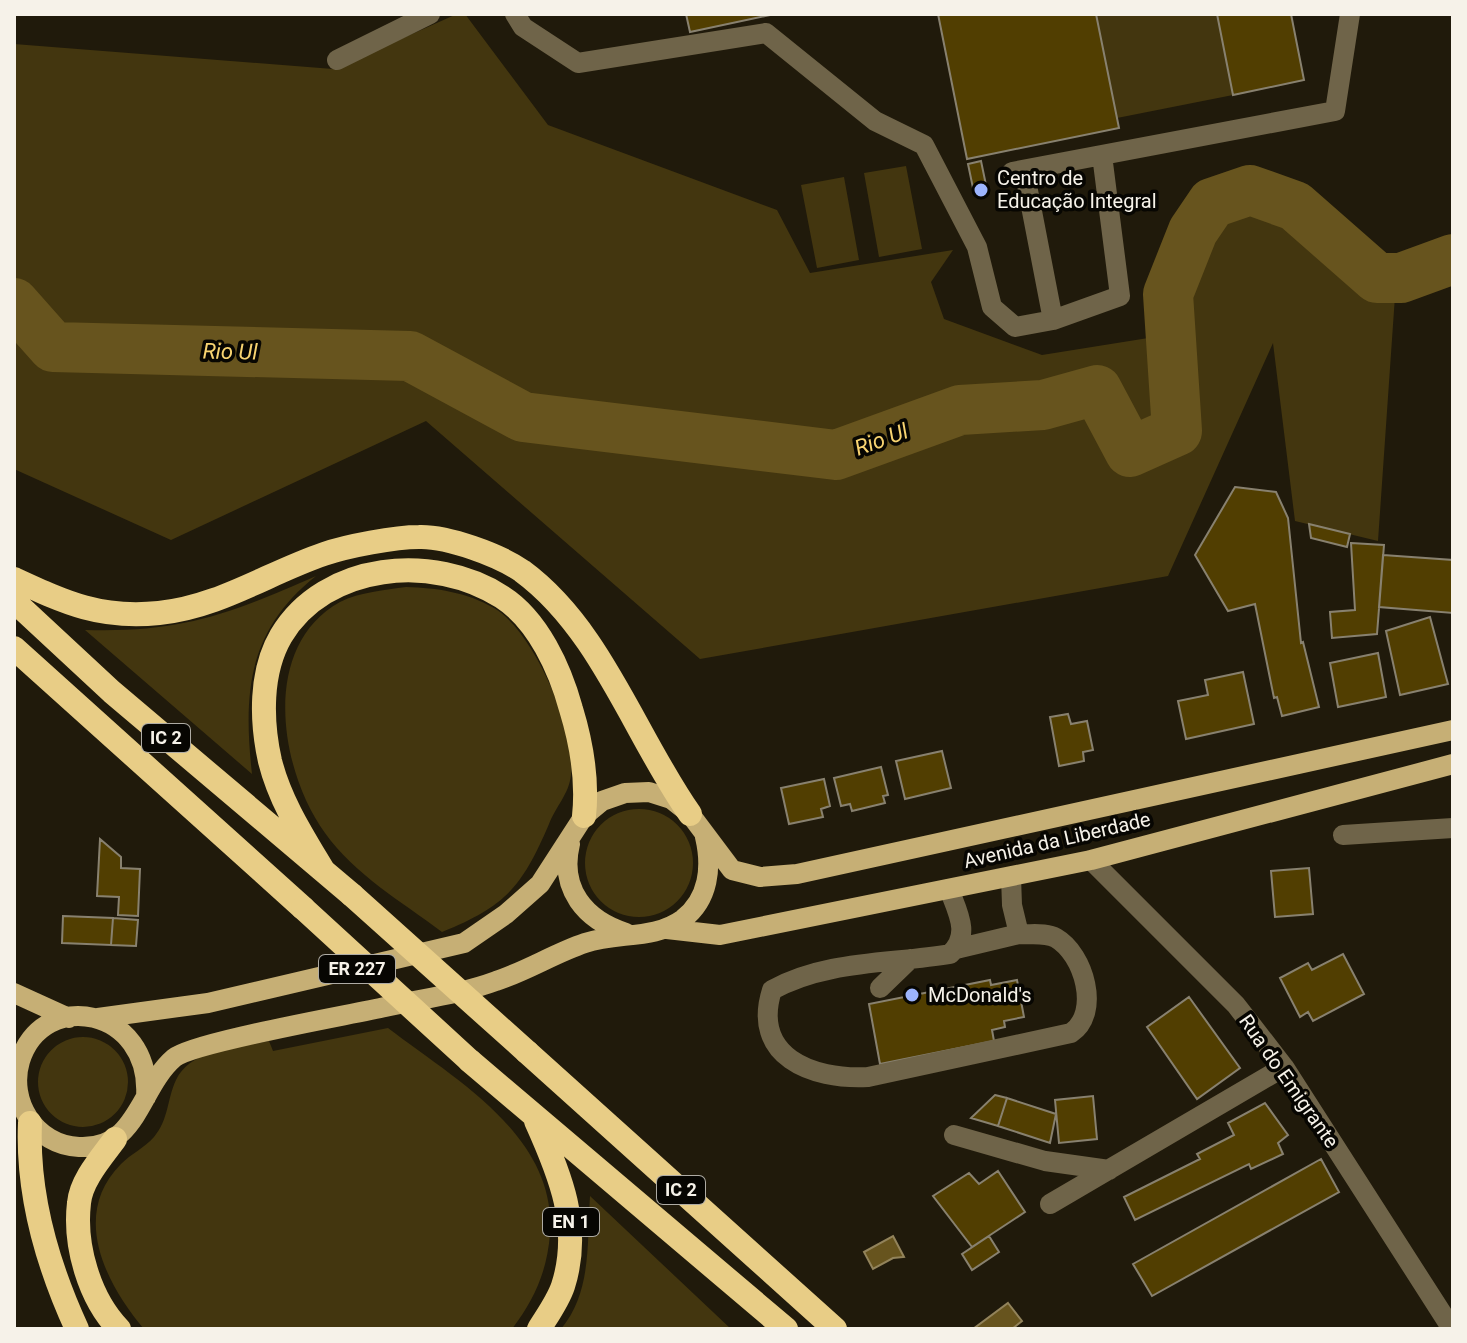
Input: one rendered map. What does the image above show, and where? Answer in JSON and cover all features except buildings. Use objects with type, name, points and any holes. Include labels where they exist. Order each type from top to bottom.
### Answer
[{"type":"highway","points":[[14,579],[91,612],[159,613],[237,593],[324,553],[420,537],[475,548],[521,570],[565,612],[602,666],[662,773],[690,814]]},
{"type":"highway","points":[[323,870],[285,805],[270,760],[264,714],[266,677],[280,638],[299,612],[332,590],[374,573],[419,568],[467,578],[505,598],[536,632],[563,680],[578,732],[587,785],[578,826]]},
{"type":"highway","name":"IC 2","points":[[14,601],[82,666],[352,895],[835,1329]]},
{"type":"highway","name":"IC 2","points":[[14,648],[470,1061],[786,1329]]},
{"type":"highway","name":"EN 1","points":[[533,1115],[560,1174],[572,1228],[563,1287],[539,1329]]},
{"type":"highway","points":[[30,1123],[29,1151],[54,1278],[77,1329]]},
{"type":"highway","points":[[115,1139],[93,1169],[78,1202],[84,1270],[119,1329]]},
{"type":"main road","name":"Avenida da Liberdade","points":[[30,1123],[20,1103],[15,1079],[21,1059],[32,1040],[49,1026],[69,1018],[98,1018],[208,1003],[464,943],[506,914],[540,884],[578,826],[602,801],[637,792],[671,799],[690,814],[732,870],[760,877],[797,874],[1453,730]]},
{"type":"main road","name":"Avenida da Liberdade","points":[[667,929],[720,935],[1011,877],[1091,860],[1453,764]]},
{"type":"main road","points":[[578,826],[567,857],[568,878],[575,898],[588,915],[606,927],[626,933]]},
{"type":"main road","name":"Avenida da Liberdade","points":[[115,1139],[140,1113],[146,1097],[175,1057],[222,1042],[495,982],[585,943],[626,933],[647,934],[667,929],[686,917],[700,900],[708,880],[710,858],[705,836]]},
{"type":"main road","name":"Avenida da Liberdade","points":[[14,993],[69,1018]]},
{"type":"main road","points":[[98,1018],[117,1026],[132,1039],[143,1056],[148,1076],[146,1097]]},
{"type":"main road","points":[[30,1123],[44,1135],[79,1147],[115,1139]]},
{"type":"street","points":[[337,60],[430,14]]},
{"type":"street","points":[[515,14],[523,27],[578,63],[766,33],[875,121],[924,145],[977,247],[992,307],[1015,327],[1053,320],[1120,296],[1102,155]]},
{"type":"street","points":[[1053,320],[1018,171],[1335,111],[1350,14]]},
{"type":"street","points":[[1343,835],[1453,828]]},
{"type":"street","name":"Rua do Emigrante","points":[[1091,860],[1236,1005],[1284,1067],[1452,1329]]},
{"type":"street","points":[[1011,877],[1012,905],[1019,934]]},
{"type":"street","points":[[949,889],[963,931],[956,949]]},
{"type":"street","points":[[1019,934],[1052,936],[1072,950],[1090,1005],[1083,1025],[1071,1033],[868,1077],[842,1078],[784,1056],[768,1035],[765,1013],[772,990],[790,980],[858,964],[950,954],[956,949],[1019,934]]},
{"type":"street","points":[[880,988],[910,959]]},
{"type":"street","points":[[1050,1204],[1284,1067]]},
{"type":"street","points":[[954,1135],[1045,1161],[1109,1170]]},
{"type":"shaded area","points":[[457,14],[465,14],[548,125],[777,210],[810,273],[953,250],[931,282],[944,319],[1042,355],[1192,331],[1176,233],[1229,203],[1267,212],[1279,206],[1365,289],[1395,296],[1378,541],[1295,521],[1273,343],[1168,576],[700,659],[426,421],[171,540],[14,469],[14,44],[333,69]]},
{"type":"shaded area","points":[[1096,14],[1217,14],[1233,95],[1117,118]]},
{"type":"shaded area","points":[[906,166],[922,249],[879,257],[864,173]]},
{"type":"shaded area","points":[[844,177],[859,260],[817,268],[801,185]]},
{"type":"shaded area","points":[[316,576],[276,618],[255,664],[249,716],[252,774],[85,630],[150,628],[204,618],[257,601]]},
{"type":"shaded area","points":[[406,587],[462,595],[494,608],[509,620],[537,659],[549,683],[560,709],[571,756],[568,788],[520,879],[497,903],[442,932],[379,887],[350,862],[325,833],[309,807],[297,777],[285,711],[288,679],[297,648],[314,622],[340,602],[373,592]]},
{"type":"shaded area","points":[[639,809],[659,814],[677,825],[688,843],[693,863],[688,883],[677,901],[659,912],[639,917],[619,912],[601,901],[590,883],[585,863],[590,843],[601,825],[619,814]]},
{"type":"shaded area","points":[[388,1028],[471,1090],[497,1114],[520,1139],[537,1168],[548,1199],[550,1234],[546,1261],[527,1307],[512,1329],[144,1329],[117,1291],[99,1249],[96,1227],[98,1205],[106,1184],[121,1164],[159,1130],[173,1087],[183,1069],[204,1055],[230,1048],[269,1041],[273,1051]]},
{"type":"shaded area","points":[[83,1037],[100,1041],[115,1050],[124,1065],[128,1082],[124,1099],[115,1114],[100,1123],[83,1127],[66,1123],[51,1114],[42,1099],[38,1082],[42,1065],[51,1050],[66,1041]]},
{"type":"shaded area","points":[[590,1196],[731,1329],[561,1329],[571,1315],[583,1283]]},
{"type":"shaded area","points":[[893,1236],[904,1257],[893,1258],[873,1269],[864,1252]]},
{"type":"shaded area","points":[[1008,1303],[1022,1321],[1012,1329],[973,1329]]},
{"type":"waterway","name":"Rio Ul","points":[[14,303],[53,347],[410,356],[523,417],[836,455],[960,410],[1043,405],[1097,390],[1130,452],[1177,431],[1168,294],[1193,231],[1212,203],[1250,190],[1295,206],[1377,278],[1401,278],[1453,259]]},
{"type":"place","name":"Centro de Educação Integral","points":[[981,190]]},
{"type":"place","name":"McDonald's","points":[[912,995]]}]
